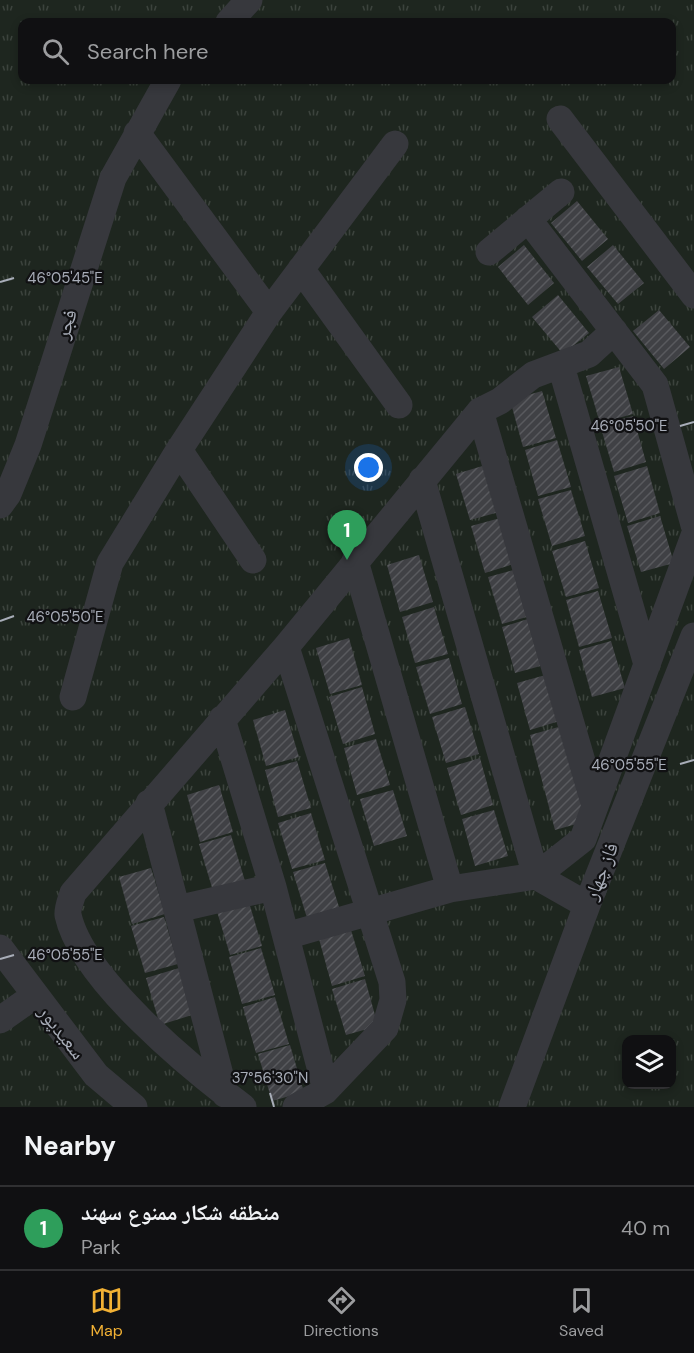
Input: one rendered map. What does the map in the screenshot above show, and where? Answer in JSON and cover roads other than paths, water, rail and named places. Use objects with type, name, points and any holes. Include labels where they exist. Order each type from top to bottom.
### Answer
[{"type":"street","points":[[233,18],[249,0]]},
{"type":"street","name":"فجر","points":[[0,505],[8,494],[28,445],[113,178],[166,84]]},
{"type":"street","points":[[560,119],[690,277]]},
{"type":"street","points":[[137,133],[269,312]]},
{"type":"street","points":[[73,697],[110,563],[179,450],[269,312],[395,144]]},
{"type":"street","points":[[489,252],[561,192]]},
{"type":"street","points":[[528,219],[655,385],[694,525]]},
{"type":"street","points":[[301,269],[399,405]]},
{"type":"street","points":[[234,1100],[173,1050],[119,997],[85,954],[67,914],[73,893],[286,647],[480,411],[500,401],[533,375],[589,354],[614,331]]},
{"type":"street","points":[[561,366],[646,661]]},
{"type":"street","points":[[480,411],[596,806]]},
{"type":"street","points":[[179,450],[253,560]]},
{"type":"street","points":[[422,480],[536,876],[587,905]]},
{"type":"street","points":[[286,936],[370,910],[450,889],[536,876],[583,839],[646,661],[694,536]]},
{"type":"street","points":[[355,561],[450,889]]},
{"type":"street","name":"فاز چهار","points":[[513,1107],[587,905],[694,636]]},
{"type":"street","points":[[286,647],[392,982],[393,1000],[385,1029],[326,1090],[296,1107]]},
{"type":"street","points":[[222,719],[273,887],[326,1090]]},
{"type":"street","points":[[149,803],[177,909],[234,1100]]},
{"type":"street","points":[[177,909],[273,887]]},
{"type":"street","name":"سعیدپور","points":[[0,948],[34,996],[96,1075],[134,1107]]},
{"type":"street","points":[[0,1020],[34,996]]},
{"type":"place","name":"منطقه شکار ممنوع سهند","points":[[347,560]]}]
